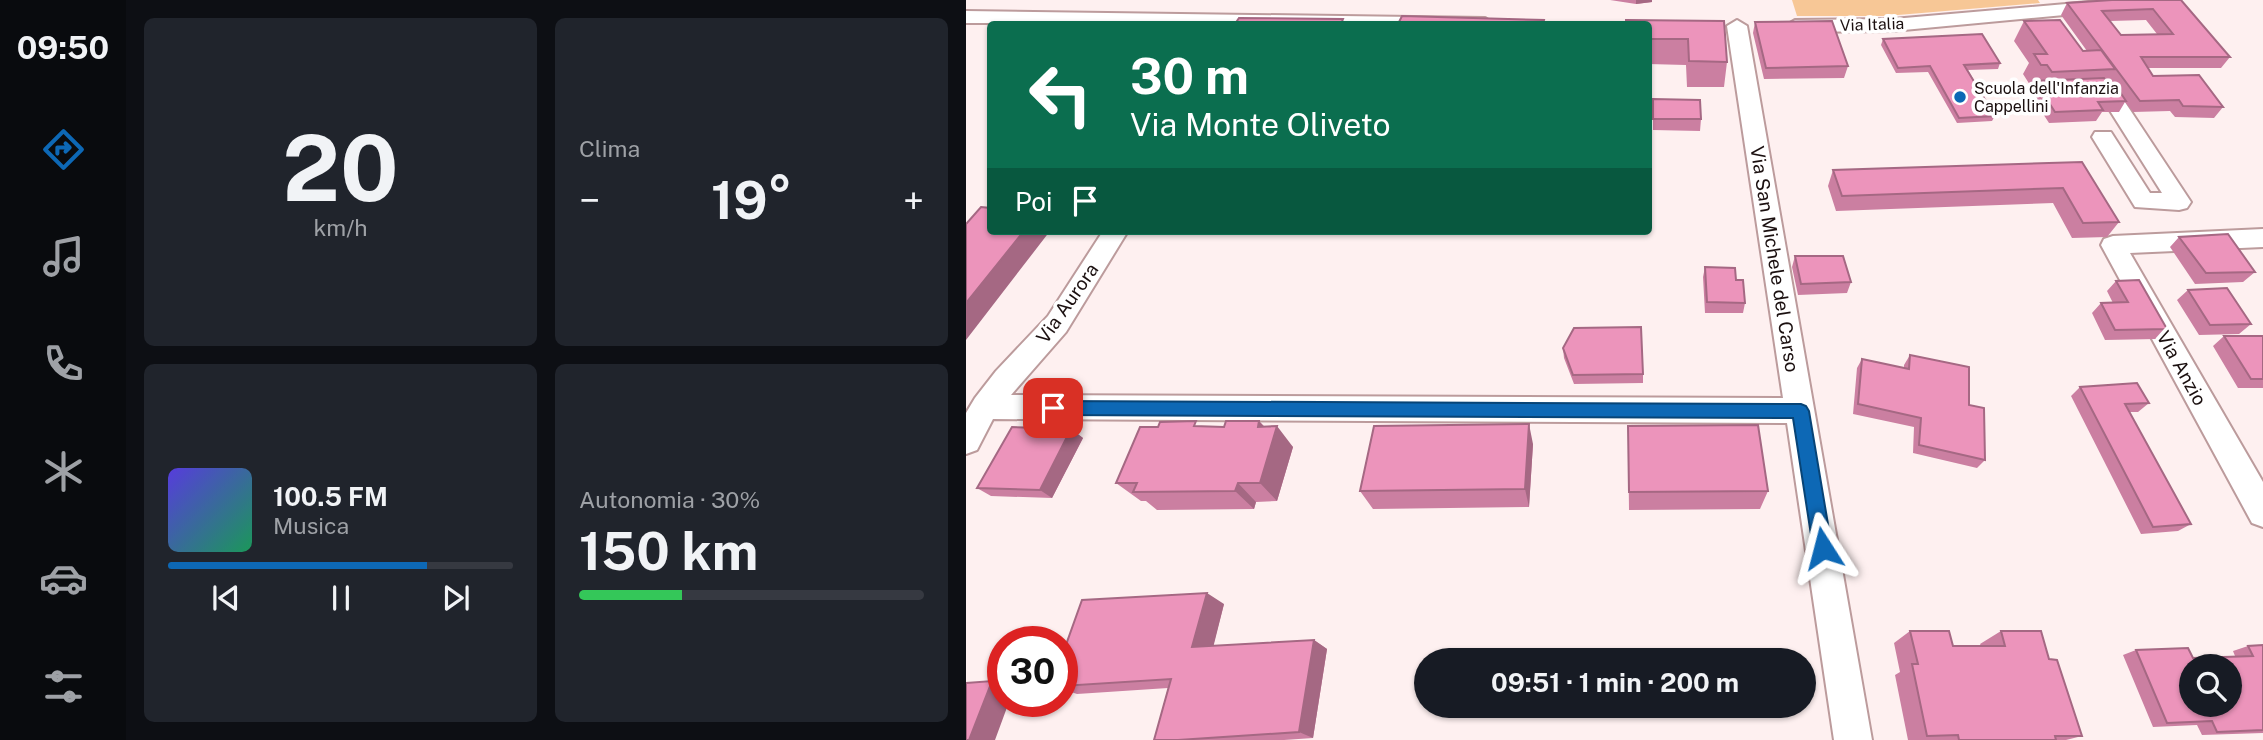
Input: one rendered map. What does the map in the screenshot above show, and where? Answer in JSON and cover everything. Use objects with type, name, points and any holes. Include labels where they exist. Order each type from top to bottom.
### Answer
[{"type":"street","points":[[1246,21],[1275,8],[1280,0]]},
{"type":"street","points":[[1343,0],[1339,9],[1347,21]]},
{"type":"street","name":"Via Italia","points":[[1776,26],[1893,24],[2118,6]]},
{"type":"street","points":[[2052,10],[2068,33]]},
{"type":"street","points":[[966,17],[1149,21]]},
{"type":"street","name":"Via San Michele del Carso","points":[[1737,26],[1853,740]]},
{"type":"street","points":[[2092,66],[2179,202],[2143,201],[2103,137]]},
{"type":"street","name":"Via Aurora","points":[[966,441],[985,407],[1006,379],[1057,324],[1113,235]]},
{"type":"street","name":"Via Anzio","points":[[2263,238],[2113,245],[2263,512]]},
{"type":"street","points":[[985,407],[1801,411]]},
{"type":"shaded area","points":[[1792,0],[2038,0],[2040,3],[1886,16],[1797,16]]},
{"type":"building","points":[[2181,0],[2230,57],[2141,57],[2153,76],[2199,75],[2223,107],[2183,106],[2179,100],[2140,101],[2067,3]],"holes":[[[2153,9],[2173,34],[2121,35],[2102,11]]]},
{"type":"building","points":[[1402,16],[1544,20],[1544,21],[1400,21]]},
{"type":"building","points":[[1239,18],[1343,19],[1342,21],[1237,21]]},
{"type":"building","points":[[1626,20],[1724,21],[1727,62],[1689,61],[1688,39],[1652,39],[1652,21]]},
{"type":"building","points":[[2060,20],[2083,51],[2101,50],[2115,69],[2052,72],[2047,65],[2041,65],[2034,54],[2047,54],[2024,21]]},
{"type":"building","points":[[1832,21],[1848,66],[1766,68],[1755,22]]},
{"type":"building","name":"Scuola dell'Infanzia Cappellini","points":[[1982,34],[2000,63],[1964,65],[1995,116],[1959,118],[1930,66],[1898,68],[1883,39]]},
{"type":"building","points":[[2104,78],[2108,84],[2114,83],[2126,101],[2098,102],[2103,110],[2055,112],[2035,81]]},
{"type":"building","points":[[1653,99],[1700,100],[1701,119],[1653,119]]},
{"type":"building","points":[[2082,162],[2119,222],[2083,223],[2063,188],[1842,196],[1833,170]]},
{"type":"building","points":[[981,207],[987,208],[987,235],[1021,235],[966,303],[966,224]]},
{"type":"building","points":[[2228,234],[2255,272],[2206,273],[2179,237]]},
{"type":"building","points":[[1795,256],[1843,256],[1851,282],[1801,284]]},
{"type":"building","points":[[1705,267],[1735,268],[1736,280],[1743,280],[1745,303],[1707,302]]},
{"type":"building","points":[[2139,280],[2167,329],[2115,330],[2101,303],[2128,302],[2116,281]]},
{"type":"building","points":[[2227,288],[2251,324],[2210,325],[2188,290]]},
{"type":"building","points":[[1641,327],[1643,374],[1573,375],[1563,348],[1574,328]]},
{"type":"building","points":[[2224,336],[2263,336],[2263,379],[2251,379]]},
{"type":"building","points":[[1910,355],[1969,367],[1969,405],[1984,408],[1985,460],[1919,445],[1921,418],[1858,404],[1862,359],[1909,369]]},
{"type":"building","points":[[2137,383],[2149,403],[2125,404],[2191,524],[2153,527],[2080,387]]},
{"type":"building","points":[[1196,421],[1194,426],[1224,427],[1226,421],[1259,421],[1258,427],[1277,426],[1260,483],[1238,483],[1235,491],[1133,492],[1137,483],[1116,483],[1140,427],[1158,427],[1160,422]]},
{"type":"building","points":[[1529,424],[1525,489],[1360,491],[1374,426]]},
{"type":"building","points":[[1758,425],[1768,491],[1629,492],[1628,426]]},
{"type":"building","points":[[1012,427],[1071,429],[1040,490],[977,488]]},
{"type":"building","points":[[1207,593],[1192,647],[1314,640],[1299,732],[1154,740],[1171,679],[1078,685],[1078,626],[1073,626],[1082,600]]},
{"type":"building","points":[[1910,631],[1949,631],[1953,646],[2005,646],[2001,631],[2041,631],[2049,659],[2057,660],[2082,736],[2055,736],[2056,740],[1959,740],[1958,735],[1927,736],[1912,664],[1918,664]]},
{"type":"building","points":[[2263,645],[2263,730],[2217,732],[2212,721],[2167,723],[2136,650],[2188,648],[2191,654],[2179,654],[2179,717],[2242,717],[2242,656],[2253,656],[2248,646]]},
{"type":"building","points":[[987,681],[987,694],[969,740],[966,740],[966,683]]},
{"type":"place","name":"Scuola dell'Infanzia Cappellini","points":[[1960,97]]},
{"type":"route","points":[[1053,408],[1801,411],[1823,548]]}]
